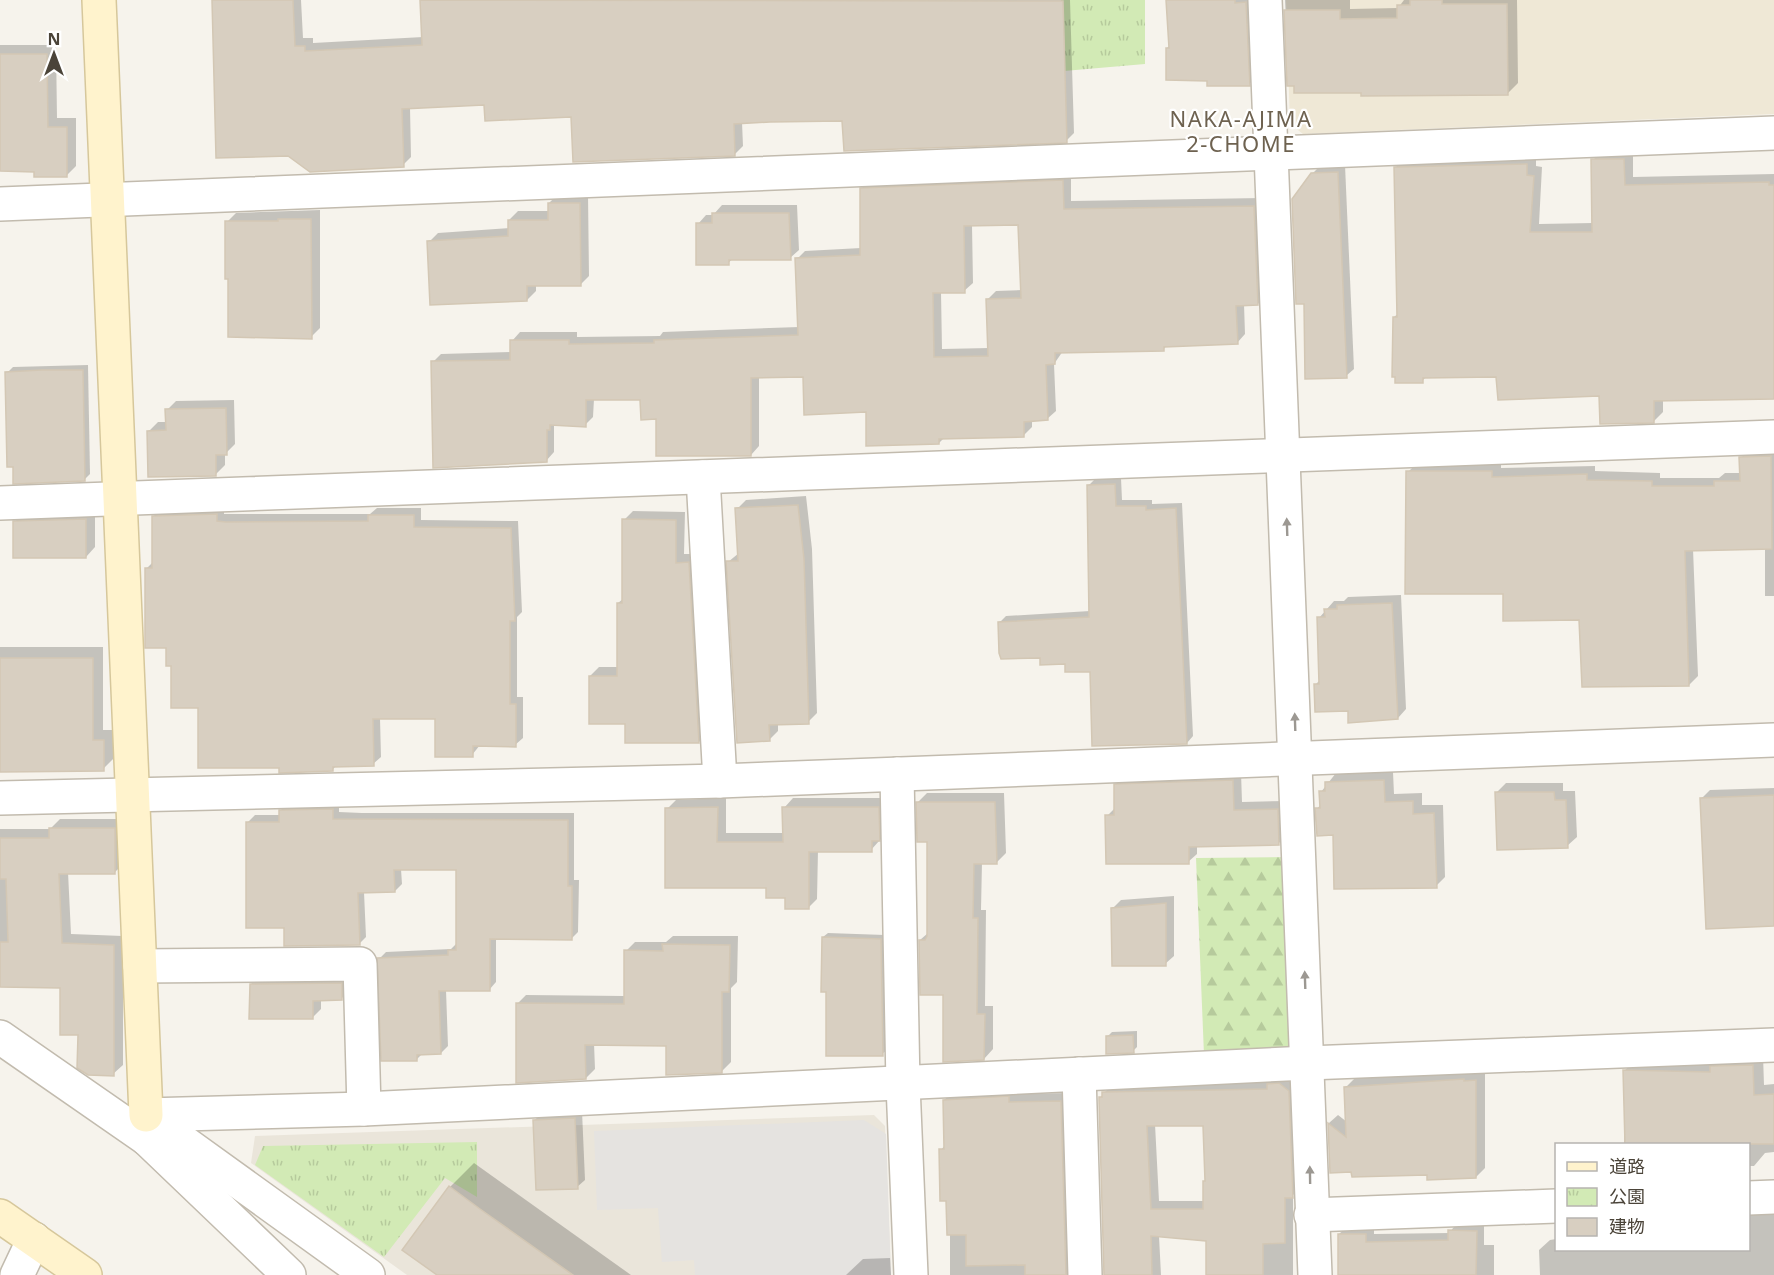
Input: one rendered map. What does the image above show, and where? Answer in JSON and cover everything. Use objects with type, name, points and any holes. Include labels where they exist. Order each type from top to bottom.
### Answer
[{"type":"street","points":[[99,0],[147,1127],[289,1275]]},
{"type":"street","points":[[1265,0],[1297,757],[1311,1215],[1315,1275]]},
{"type":"street","points":[[0,204],[1272,155],[1774,133]]},
{"type":"street","points":[[0,503],[1774,437]]},
{"type":"street","points":[[703,477],[720,781]]},
{"type":"street","points":[[0,798],[720,781],[1774,740]]},
{"type":"street","points":[[897,774],[903,1085],[911,1275]]},
{"type":"street","points":[[140,966],[360,964],[364,1109]]},
{"type":"street","points":[[0,1037],[147,1127],[368,1275]]},
{"type":"street","points":[[147,1127],[364,1109],[903,1085],[1079,1074],[1774,1045]]},
{"type":"street","points":[[1079,1074],[1085,1275]]},
{"type":"street","points":[[1750,1198],[1774,1197]]},
{"type":"street","points":[[1311,1215],[1555,1206]]},
{"type":"street","points":[[0,1216],[85,1275]]},
{"type":"street","points":[[17,1275],[34,1239]]},
{"type":"shaded area","points":[[1286,0],[1774,0],[1774,114],[1303,134],[1290,124]]},
{"type":"shaded area","points":[[874,1115],[885,1126],[891,1275],[407,1275],[251,1163],[255,1136]]},
{"type":"shaded area","points":[[864,1120],[886,1134],[891,1275],[695,1275],[694,1260],[662,1262],[658,1208],[597,1210],[594,1131]]},
{"type":"green space","points":[[1061,0],[1145,0],[1145,64],[1064,71]]},
{"type":"green space","points":[[1287,857],[1295,1041],[1280,1053],[1204,1055],[1196,858]]},
{"type":"green space","points":[[477,1142],[477,1197],[445,1178],[384,1257],[255,1165],[263,1146]]},
{"type":"building","points":[[212,0],[293,0],[295,46],[305,46],[305,51],[422,45],[420,0],[1063,1],[1067,143],[844,151],[842,121],[770,122],[734,124],[735,156],[573,162],[571,117],[485,121],[484,105],[402,109],[404,167],[310,172],[288,156],[216,158]]},
{"type":"building","points":[[1166,0],[1246,2],[1250,86],[1207,86],[1207,81],[1166,80],[1166,48],[1169,48]]},
{"type":"building","points":[[1410,0],[1442,0],[1442,4],[1507,4],[1508,95],[1361,96],[1361,93],[1294,93],[1294,86],[1287,86],[1284,10],[1340,10],[1340,19],[1397,18],[1397,5],[1410,5]]},
{"type":"building","points":[[0,54],[47,54],[48,127],[67,127],[67,177],[34,177],[34,172],[0,171]]},
{"type":"building","points":[[1591,159],[1624,159],[1625,185],[1769,182],[1769,185],[1774,185],[1774,399],[1654,401],[1654,423],[1600,424],[1599,396],[1498,400],[1496,377],[1423,378],[1423,383],[1395,383],[1395,377],[1392,377],[1393,317],[1397,317],[1394,167],[1527,164],[1527,175],[1534,176],[1530,232],[1592,232]]},
{"type":"building","points":[[1338,172],[1347,378],[1305,379],[1304,304],[1296,304],[1292,199],[1311,173]]},
{"type":"building","points":[[1063,180],[1064,209],[1254,206],[1258,305],[1236,306],[1238,344],[1164,347],[1164,351],[1055,353],[1055,364],[1046,365],[1048,420],[1024,422],[1024,437],[939,439],[939,444],[866,446],[866,412],[804,415],[803,377],[751,378],[751,456],[656,456],[656,419],[641,420],[640,400],[586,400],[586,427],[550,425],[550,430],[547,430],[547,462],[433,468],[431,361],[510,360],[510,340],[569,340],[569,344],[654,343],[654,340],[798,335],[795,258],[860,255],[860,188]],"holes":[[[1018,225],[1021,298],[986,299],[988,356],[934,357],[933,293],[965,293],[964,226]]]},
{"type":"building","points":[[548,203],[580,203],[581,286],[527,286],[527,301],[430,305],[427,241],[508,236],[508,220],[548,220]]},
{"type":"building","points":[[712,213],[789,213],[791,260],[729,260],[729,265],[696,265],[696,223],[712,223]]},
{"type":"building","points":[[278,219],[311,219],[312,339],[228,337],[225,221],[278,221]]},
{"type":"building","points":[[83,370],[85,481],[13,484],[13,467],[7,467],[5,372]]},
{"type":"building","points":[[226,408],[227,455],[216,455],[216,476],[148,477],[147,431],[166,430],[165,409]]},
{"type":"building","points":[[1771,456],[1772,549],[1685,551],[1689,686],[1582,687],[1579,620],[1503,621],[1503,594],[1405,594],[1406,471],[1492,471],[1492,477],[1587,474],[1587,480],[1652,481],[1652,486],[1714,486],[1714,481],[1740,481],[1739,457]]},
{"type":"building","points":[[1115,484],[1116,506],[1146,506],[1146,510],[1176,508],[1187,744],[1092,746],[1090,672],[1065,672],[1065,664],[1040,665],[1040,658],[1001,659],[999,653],[998,622],[1089,617],[1087,485]]},
{"type":"building","points":[[798,505],[804,559],[809,724],[769,725],[770,741],[737,743],[726,561],[738,561],[735,508]]},
{"type":"building","points":[[217,514],[217,521],[226,522],[368,521],[368,515],[414,515],[414,527],[511,528],[515,621],[510,621],[510,704],[516,704],[516,747],[473,746],[473,757],[435,757],[435,719],[373,719],[374,766],[333,767],[333,771],[279,773],[279,768],[198,768],[198,708],[171,708],[171,666],[166,666],[166,648],[145,648],[145,568],[152,568],[152,516]]},
{"type":"building","points":[[86,519],[86,558],[13,558],[13,521]]},
{"type":"building","points":[[622,519],[676,520],[676,563],[689,562],[699,743],[625,743],[625,724],[589,724],[589,676],[617,676],[617,603],[622,603]]},
{"type":"building","points":[[1392,603],[1398,719],[1348,723],[1348,711],[1315,712],[1314,684],[1319,684],[1317,617],[1325,617],[1324,609],[1337,609],[1337,605]]},
{"type":"building","points":[[0,658],[93,658],[93,740],[104,740],[104,771],[0,772]]},
{"type":"building","points":[[1233,780],[1234,810],[1278,809],[1279,845],[1189,847],[1189,864],[1106,864],[1105,815],[1114,815],[1114,784]]},
{"type":"building","points":[[1384,780],[1385,802],[1413,801],[1413,814],[1434,813],[1437,888],[1334,889],[1333,835],[1317,836],[1315,808],[1320,808],[1319,791],[1325,791],[1325,782]]},
{"type":"building","points":[[1495,792],[1554,792],[1555,800],[1566,800],[1568,848],[1497,850]]},
{"type":"building","points":[[1774,795],[1774,926],[1706,929],[1700,798]]},
{"type":"building","points":[[916,802],[995,802],[997,864],[974,864],[973,918],[978,918],[977,1014],[985,1014],[984,1060],[943,1062],[943,995],[920,995],[919,940],[925,940],[927,936],[927,842],[917,842]]},
{"type":"building","points":[[718,807],[717,842],[783,842],[782,807],[879,807],[880,841],[872,841],[872,852],[809,852],[809,909],[785,909],[785,898],[766,898],[766,888],[665,888],[665,808]]},
{"type":"building","points":[[333,809],[333,819],[568,820],[568,886],[572,886],[572,940],[490,939],[490,991],[439,991],[441,1054],[417,1055],[417,1061],[381,1061],[377,958],[448,955],[448,950],[456,950],[456,870],[394,870],[395,892],[358,893],[360,945],[284,946],[284,928],[246,928],[246,822],[279,822],[279,810]]},
{"type":"building","points":[[49,828],[115,828],[115,874],[59,874],[62,943],[114,945],[114,1076],[88,1075],[77,1068],[78,1035],[60,1035],[60,988],[0,987],[0,942],[8,942],[6,879],[0,879],[0,838],[49,838]]},
{"type":"building","points":[[1166,903],[1166,966],[1112,966],[1111,908]]},
{"type":"building","points":[[822,937],[881,939],[883,1056],[826,1056],[826,992],[821,992]]},
{"type":"building","points":[[662,944],[730,945],[729,992],[722,992],[722,1073],[666,1075],[666,1046],[585,1045],[586,1079],[516,1083],[516,1003],[624,1004],[624,950],[663,951]]},
{"type":"building","points":[[342,983],[342,1000],[313,1001],[313,1019],[249,1019],[250,984]]},
{"type":"building","points":[[1133,1035],[1134,1053],[1106,1054],[1106,1036]]},
{"type":"building","points":[[1753,1065],[1754,1095],[1774,1094],[1774,1144],[1625,1143],[1623,1070],[1710,1072],[1710,1066]]},
{"type":"building","points":[[1464,1079],[1464,1081],[1476,1080],[1476,1178],[1427,1180],[1427,1175],[1352,1177],[1351,1172],[1330,1173],[1328,1123],[1346,1137],[1344,1087]]},
{"type":"building","points":[[1279,1083],[1289,1091],[1293,1198],[1285,1198],[1285,1243],[1263,1244],[1263,1275],[1206,1275],[1206,1241],[1151,1236],[1152,1275],[1104,1275],[1099,1100],[1102,1092],[1267,1089],[1267,1084]],"holes":[[[1147,1126],[1203,1126],[1205,1181],[1203,1181],[1203,1209],[1151,1209]]]},
{"type":"building","points":[[1009,1096],[1009,1102],[1061,1101],[1066,1275],[1025,1275],[1025,1265],[966,1266],[966,1235],[947,1235],[946,1201],[940,1201],[939,1149],[944,1149],[943,1100]]},
{"type":"building","points":[[575,1118],[578,1189],[536,1190],[533,1120]]},
{"type":"building","points":[[449,1186],[573,1275],[437,1275],[402,1250]]},
{"type":"building","points":[[1448,1230],[1477,1231],[1476,1275],[1338,1275],[1338,1234],[1366,1234],[1366,1242],[1448,1240]]},
{"type":"district","name":"NAKA-AJIMA 2-CHOME","points":[[1241,132]]}]
